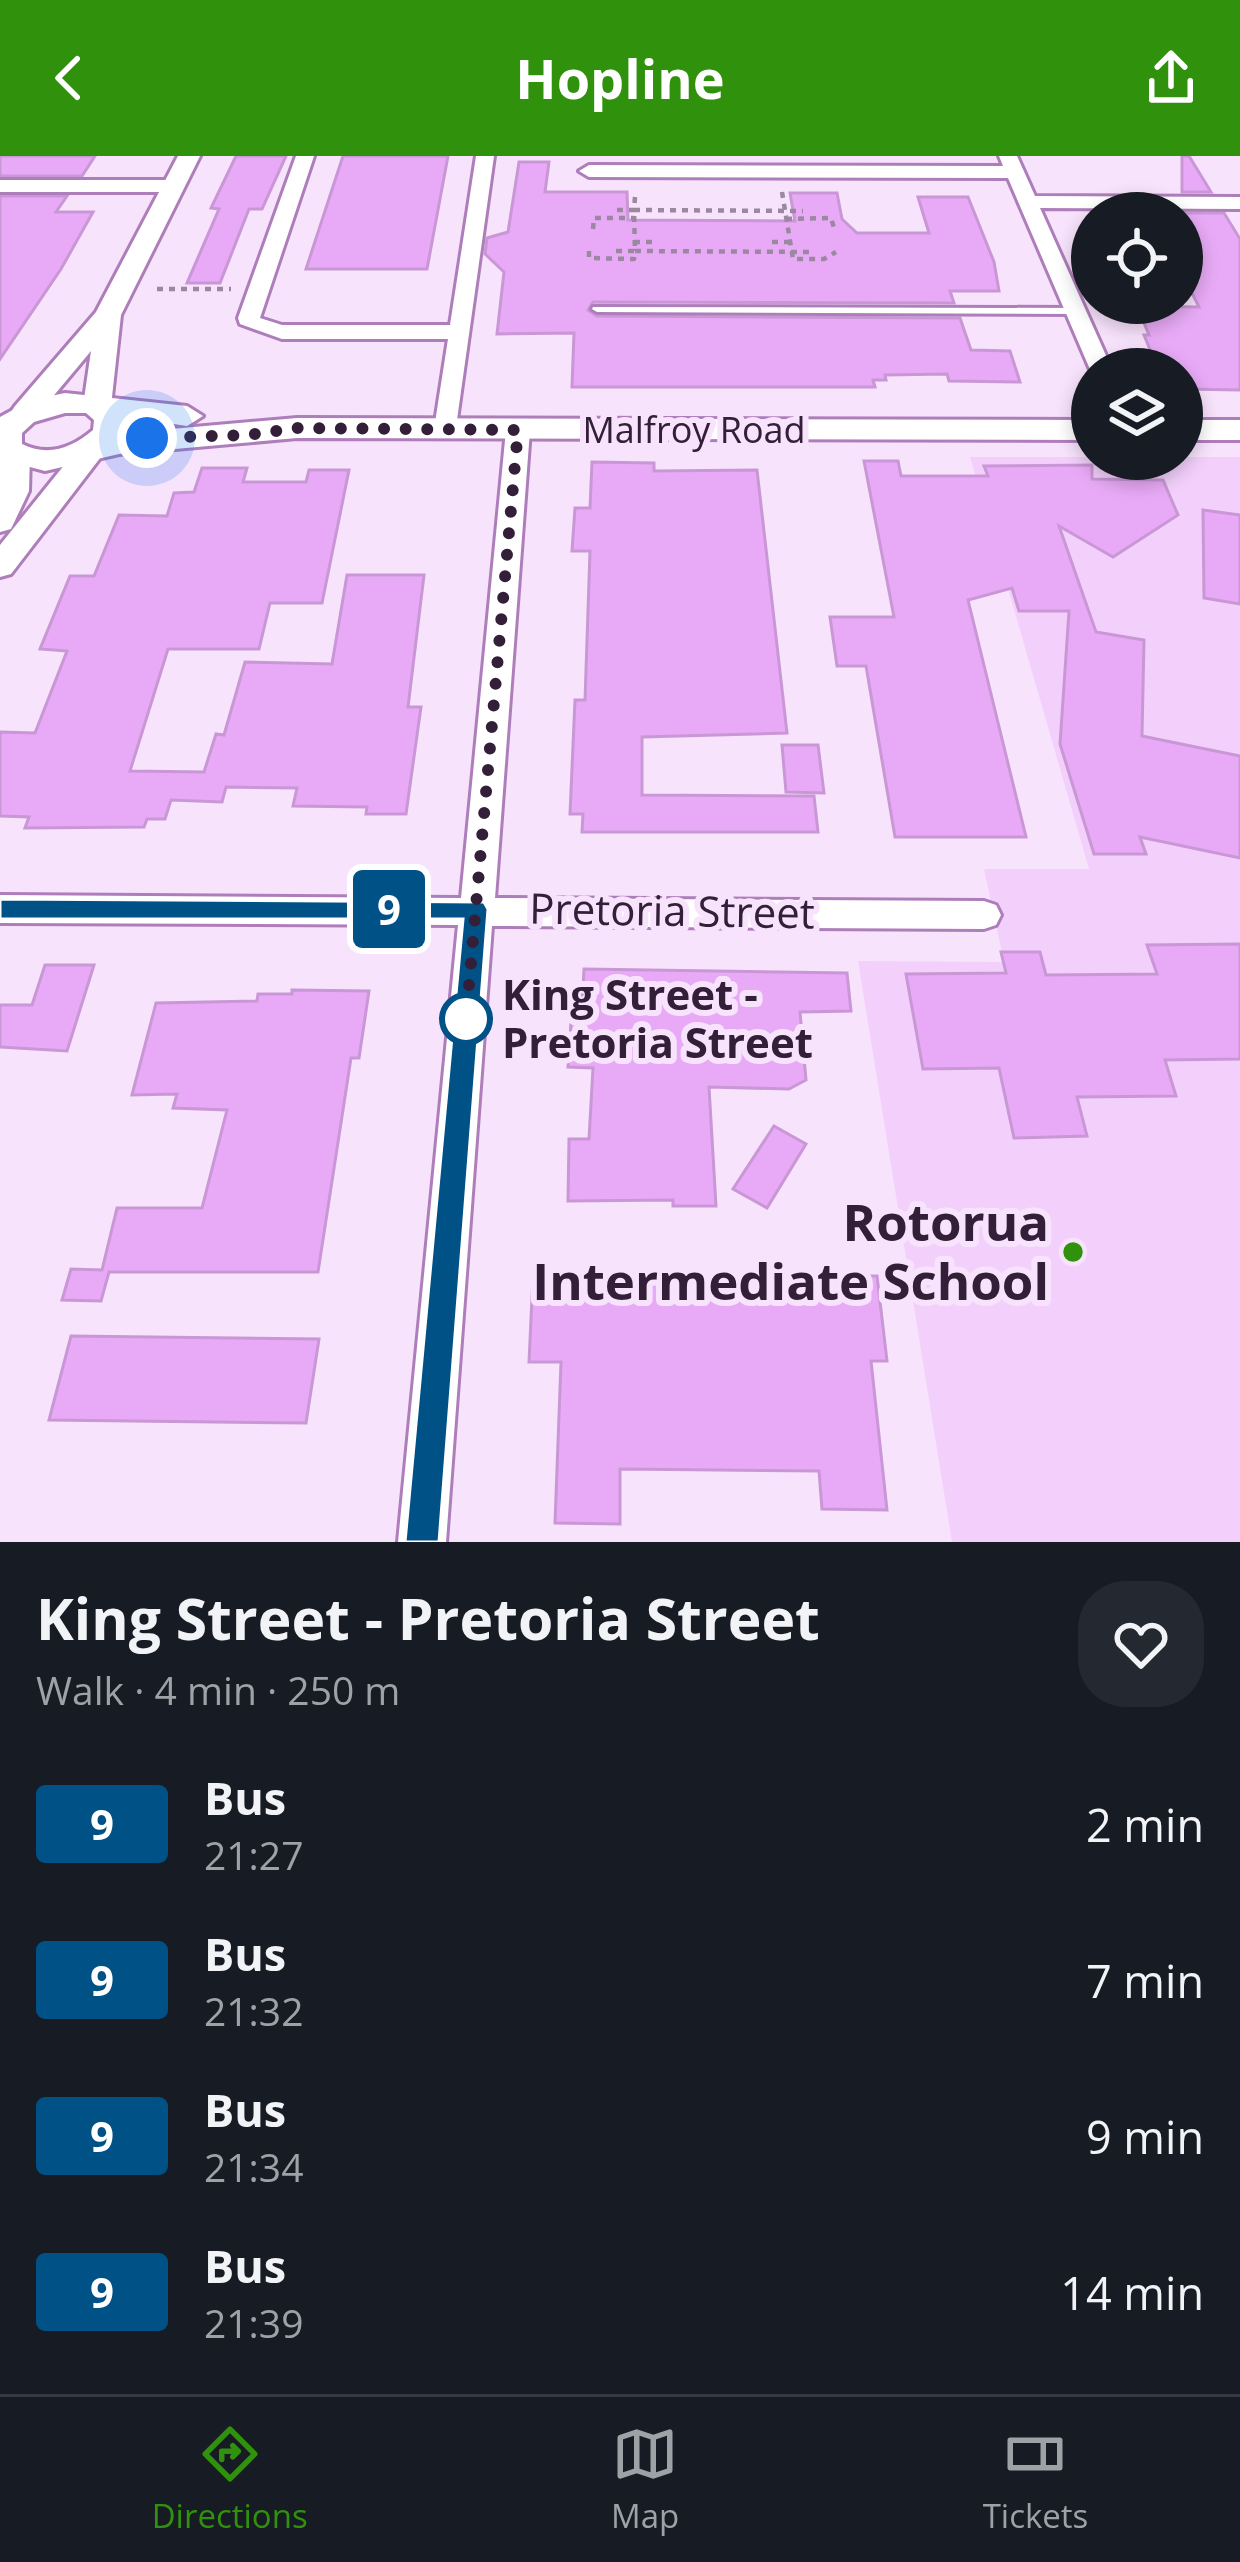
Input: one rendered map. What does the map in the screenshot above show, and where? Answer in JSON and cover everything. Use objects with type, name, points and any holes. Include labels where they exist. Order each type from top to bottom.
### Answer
[{"type":"main road","name":"Malfroy Road","points":[[16,413],[62,402],[252,419],[297,428]]},
{"type":"main road","points":[[93,448],[112,425],[106,411],[97,406]]},
{"type":"main road","points":[[9,454],[4,430],[16,413]]},
{"type":"main road","name":"Malfroy Road","points":[[9,454],[52,461],[93,448],[163,436],[247,435],[297,428],[1071,430]]},
{"type":"main road","points":[[1203,430],[1240,430]]},
{"type":"street","points":[[16,413],[108,315],[189,156]]},
{"type":"street","points":[[305,156],[272,242],[274,260],[254,304],[251,324],[282,332],[459,332]]},
{"type":"street","points":[[446,429],[485,156]]},
{"type":"street","points":[[589,171],[1011,164],[1071,295]]},
{"type":"street","points":[[638,206],[644,172]]},
{"type":"street","points":[[0,186],[174,186]]},
{"type":"street","points":[[1029,202],[1240,203]]},
{"type":"street","points":[[97,406],[100,362],[109,345],[108,315]]},
{"type":"street","points":[[422,1542],[518,430]]},
{"type":"street","points":[[0,567],[93,448]]},
{"type":"street","points":[[0,523],[14,491],[9,454]]},
{"type":"street","name":"Pretoria Street","points":[[0,909],[984,915]]},
{"type":"lane","points":[[597,309],[1071,311]]},
{"type":"path","points":[[779,178],[793,259],[824,259],[836,252]]},
{"type":"path","points":[[594,218],[638,206]]},
{"type":"path","points":[[589,251],[590,258],[634,259],[638,206]]},
{"type":"path","points":[[617,210],[638,206],[831,214],[834,228]]},
{"type":"path","points":[[591,209],[593,230]]},
{"type":"path","points":[[687,211],[688,221]]},
{"type":"path","points":[[733,211],[734,220]]},
{"type":"path","points":[[786,215],[803,211]]},
{"type":"path","points":[[634,242],[653,242]]},
{"type":"path","points":[[689,242],[690,251]]},
{"type":"path","points":[[735,242],[737,251]]},
{"type":"path","points":[[772,242],[790,242]]},
{"type":"path","points":[[616,251],[812,252]]},
{"type":"path","points":[[157,289],[244,290]]},
{"type":"shaded area","name":"Rotorua Intermediate School","points":[[970,457],[1071,457],[1071,480],[1203,480],[1203,457],[1240,457],[1240,1542],[952,1542],[858,961],[1004,962],[984,869],[1089,869]]},
{"type":"building","points":[[0,156],[95,156],[82,176],[0,176]]},
{"type":"building","points":[[236,156],[286,156],[262,209],[249,209],[220,283],[187,283],[219,209],[211,208]]},
{"type":"building","points":[[343,156],[448,156],[427,269],[306,269]]},
{"type":"building","points":[[1182,156],[1189,156],[1211,192],[1182,192]]},
{"type":"building","points":[[519,162],[549,162],[545,192],[627,192],[628,220],[795,221],[790,193],[837,193],[842,219],[857,233],[929,233],[918,197],[968,197],[994,262],[999,291],[950,291],[954,303],[593,302],[588,310],[597,316],[960,318],[971,350],[1010,351],[1020,382],[949,381],[947,374],[885,375],[886,380],[873,380],[875,387],[572,387],[574,333],[497,334],[504,272],[485,254],[487,238],[508,232]]},
{"type":"building","points":[[0,196],[67,196],[56,212],[93,212],[0,359]]},
{"type":"building","points":[[1203,213],[1224,213],[1240,239],[1240,390],[1203,389],[1203,348],[1149,348],[1144,335],[1149,335],[1144,324],[1203,324]]},
{"type":"building","points":[[864,461],[898,461],[901,476],[988,476],[984,466],[1071,465],[1071,480],[1163,480],[1178,515],[1113,557],[1059,526],[1096,632],[1144,640],[1142,736],[1240,756],[1240,858],[1140,837],[1146,854],[1094,854],[1060,744],[1069,611],[1019,611],[1012,588],[968,600],[1026,837],[895,837],[866,666],[837,666],[830,617],[894,617]]},
{"type":"building","points":[[592,462],[654,463],[654,471],[757,470],[787,733],[642,737],[642,795],[814,796],[818,832],[582,832],[583,814],[570,814],[575,700],[585,700],[590,551],[572,551],[575,508],[590,508]]},
{"type":"building","points":[[202,468],[247,468],[243,482],[306,482],[309,470],[349,470],[322,603],[270,603],[259,649],[168,649],[130,771],[204,772],[216,734],[224,735],[245,662],[332,664],[347,575],[424,575],[408,707],[421,707],[406,814],[366,814],[367,807],[293,806],[297,788],[226,787],[222,802],[171,800],[165,819],[147,819],[144,827],[25,828],[29,817],[0,816],[0,732],[35,733],[67,651],[40,649],[70,576],[94,576],[119,515],[167,516],[174,493],[194,492]]},
{"type":"building","points":[[1203,510],[1240,515],[1240,604],[1204,598]]},
{"type":"building","points":[[782,745],[818,745],[824,793],[786,792]]},
{"type":"building","points":[[1240,944],[1240,1059],[1165,1060],[1176,1096],[1077,1097],[1087,1136],[1014,1138],[999,1068],[923,1069],[906,974],[1006,973],[1001,952],[1040,952],[1046,975],[1157,974],[1147,945]]},
{"type":"building","points":[[45,965],[94,965],[67,1051],[0,1047],[0,1005],[32,1005]]},
{"type":"building","points":[[584,969],[847,973],[851,1011],[800,1012],[806,1080],[789,1089],[709,1087],[716,1206],[673,1206],[673,1200],[568,1201],[569,1139],[589,1139],[593,1068],[568,1067],[572,1006],[582,1006]]},
{"type":"building","points":[[292,990],[369,991],[359,1058],[351,1058],[318,1272],[109,1272],[101,1301],[62,1300],[71,1269],[102,1270],[117,1208],[202,1208],[227,1110],[173,1108],[177,1094],[132,1095],[156,1003],[257,1001],[258,994],[292,994]]},
{"type":"building","points":[[774,1126],[806,1144],[767,1208],[733,1189]]},
{"type":"building","points":[[533,1276],[877,1276],[887,1361],[871,1361],[887,1510],[822,1509],[819,1471],[620,1469],[620,1524],[555,1523],[561,1362],[529,1362]]},
{"type":"building","points":[[71,1336],[319,1339],[306,1423],[49,1420]]},
{"type":"bus line","name":"9","points":[[0,909],[476,909],[422,1542]]},
{"type":"place","name":"King Street - Pretoria Street","points":[[466,1019]]},
{"type":"place","name":"Rotorua Intermediate School","points":[[1073,1252]]},
{"type":"route","points":[[147,438],[247,435],[297,428],[518,430],[466,1019]]}]
